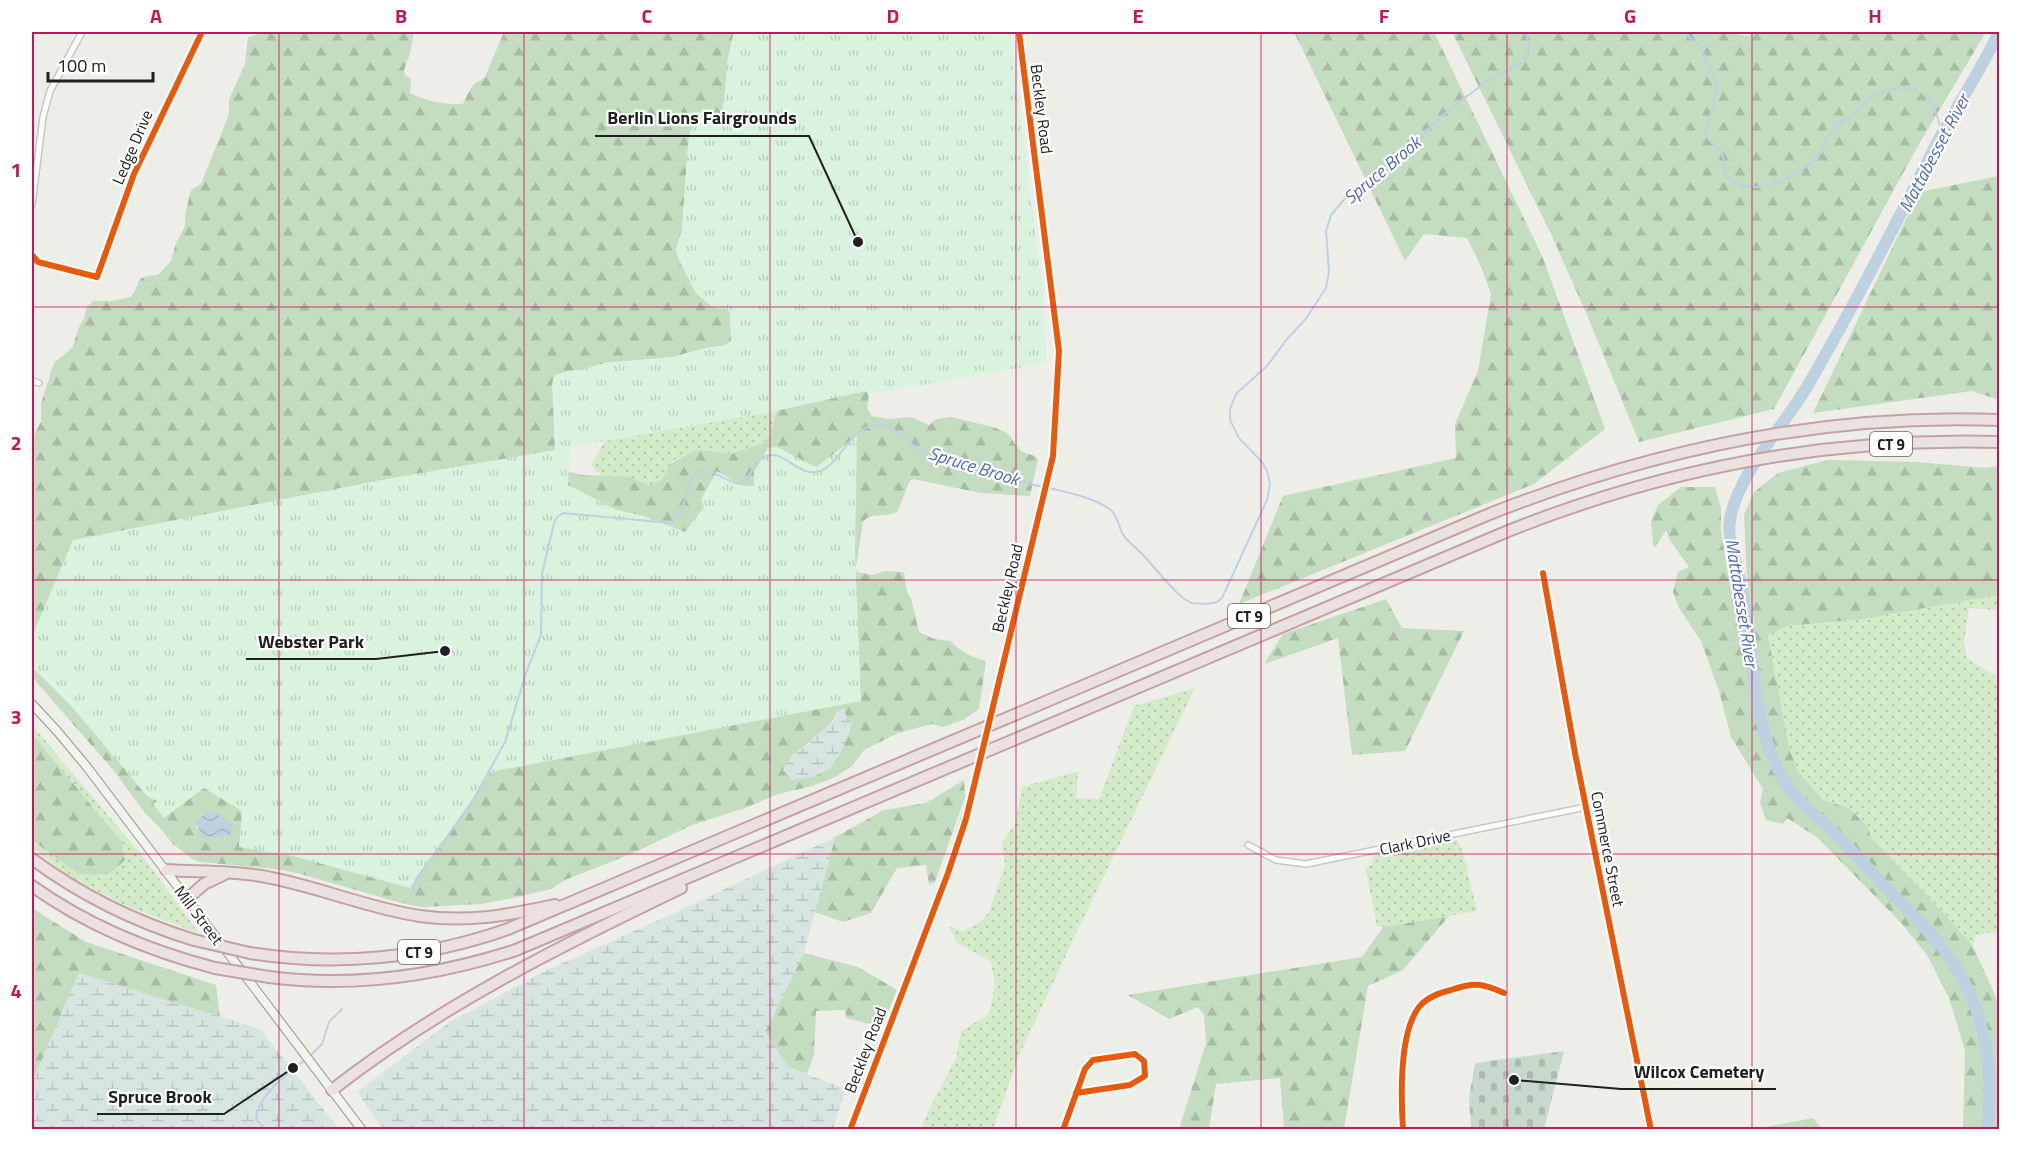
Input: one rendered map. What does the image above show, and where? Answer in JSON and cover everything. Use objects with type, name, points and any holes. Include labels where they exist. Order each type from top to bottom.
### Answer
[{"type":"highway","name":"CT 9","points":[[32,859],[95,899],[148,924],[194,940],[250,952],[289,957],[345,959],[423,952],[450,946],[497,933],[579,900],[1515,505],[1623,468],[1751,438],[1797,431],[1888,422],[2000,420]]},
{"type":"highway","name":"CT 9","points":[[32,888],[121,936],[167,954],[215,968],[269,977],[321,981],[368,980],[462,966],[526,946],[1509,530],[1619,492],[1684,474],[1782,454],[1903,443],[2000,442]]},
{"type":"highway","points":[[165,870],[272,878],[397,911],[442,918],[495,917],[579,900]]},
{"type":"highway","points":[[332,1090],[386,1049],[450,1007],[607,924],[690,884],[706,870]]},
{"type":"highway","points":[[187,898],[204,884],[229,873]]},
{"type":"main road","name":"Mill Street","points":[[32,704],[87,767],[362,1130]]},
{"type":"street","points":[[32,205],[43,117],[50,91],[82,32]]},
{"type":"street","name":"Ledge Drive","points":[[32,255],[38,262],[97,277],[134,174],[202,32]]},
{"type":"street","name":"Beckley Road","points":[[850,1130],[966,819],[1053,456],[1059,351],[1019,32]]},
{"type":"street","points":[[32,381],[39,383]]},
{"type":"street","name":"Commerce Street","points":[[1544,573],[1565,698],[1651,1130]]},
{"type":"street","name":"Clark Drive","points":[[1248,845],[1276,860],[1306,864],[1586,807]]},
{"type":"street","points":[[1403,1130],[1401,1098],[1403,1062],[1411,1019],[1420,1006],[1431,996],[1472,984],[1486,985],[1504,993]]},
{"type":"street","points":[[1063,1130],[1084,1069],[1093,1060],[1135,1054],[1144,1061],[1145,1076],[1130,1084],[1076,1093]]},
{"type":"green space","points":[[266,32],[414,32],[404,71],[405,75],[411,79],[410,93],[429,100],[459,104],[464,103],[473,86],[485,77],[504,32],[734,32],[728,58],[723,112],[719,114],[695,112],[693,114],[688,146],[682,230],[676,250],[696,293],[716,308],[726,309],[730,313],[731,341],[723,346],[705,348],[673,357],[605,363],[582,370],[568,371],[553,379],[555,450],[569,472],[583,475],[630,477],[648,485],[661,481],[670,464],[692,452],[702,450],[731,454],[763,443],[770,436],[777,409],[866,391],[869,394],[867,408],[872,416],[889,419],[911,417],[929,425],[937,419],[951,417],[1005,432],[1022,452],[1038,459],[1030,496],[981,493],[913,479],[909,482],[898,511],[889,515],[870,517],[863,522],[856,567],[857,572],[872,575],[885,571],[904,572],[907,592],[911,598],[919,632],[934,639],[951,641],[967,654],[986,661],[979,709],[963,720],[943,727],[932,724],[898,733],[864,750],[853,765],[837,776],[813,786],[778,794],[745,808],[692,825],[631,854],[565,880],[551,889],[481,904],[422,907],[401,903],[297,873],[200,862],[192,859],[173,844],[145,813],[114,771],[32,677],[32,435],[41,422],[41,403],[54,363],[73,347],[78,329],[85,317],[86,308],[93,301],[112,301],[131,297],[141,279],[158,275],[171,261],[176,243],[185,226],[190,193],[192,189],[201,184],[226,122],[229,113],[229,99],[245,64],[248,37]],"holes":[[[844,709],[850,731],[830,768],[813,777],[791,756],[824,731],[837,712]],[[212,811],[221,817],[228,836],[208,839],[195,826],[203,814]]]},
{"type":"green space","points":[[734,32],[1010,32],[1042,284],[1047,363],[869,394],[866,391],[776,411],[571,447],[568,485],[617,510],[644,516],[685,532],[704,507],[701,499],[717,471],[743,486],[754,486],[754,472],[768,448],[777,447],[816,467],[857,436],[855,552],[861,701],[491,772],[410,888],[293,856],[239,847],[242,811],[204,788],[164,818],[153,804],[157,801],[147,796],[73,708],[32,667],[32,636],[73,540],[397,477],[555,450],[552,384],[555,375],[605,363],[673,357],[705,348],[723,346],[731,342],[730,313],[726,309],[711,306],[696,293],[676,250],[682,230],[688,146],[693,114],[694,112],[719,114],[723,112],[728,57]]},
{"type":"green space","points":[[1294,32],[1434,32],[1543,258],[1605,429],[1534,484],[1239,604],[1283,496],[1456,458],[1455,424],[1478,371],[1491,294],[1467,238],[1424,234],[1405,261]]},
{"type":"green space","points":[[1452,32],[1722,32],[1749,36],[1753,32],[1986,32],[1919,144],[1774,409],[1639,442],[1552,236]]},
{"type":"green space","points":[[1999,176],[1999,400],[1972,391],[1813,413],[1919,192]]},
{"type":"green space","points":[[776,411],[770,436],[763,443],[731,454],[702,450],[674,460],[661,481],[652,485],[643,484],[630,477],[602,476],[591,465],[605,441]]},
{"type":"green space","points":[[1828,460],[1917,462],[1985,468],[1999,466],[1999,595],[1863,619],[1787,626],[1768,635],[1789,747],[1797,770],[1823,800],[1849,808],[1868,827],[1871,838],[1973,946],[1999,1004],[1999,1129],[1963,1129],[1965,1050],[1949,998],[1927,955],[1902,924],[1818,838],[1787,818],[1783,824],[1766,820],[1760,803],[1763,789],[1731,737],[1719,691],[1701,641],[1679,608],[1673,592],[1678,572],[1689,567],[1671,542],[1666,530],[1655,547],[1653,545],[1651,521],[1658,505],[1681,487],[1715,487],[1721,508],[1721,530],[1728,574],[1739,618],[1755,627],[1747,578],[1744,515],[1754,492],[1778,473]]},
{"type":"green space","points":[[1999,595],[1999,610],[1969,608],[1964,643],[1967,658],[1999,678],[1999,931],[1976,935],[1973,946],[1871,838],[1867,826],[1849,808],[1823,800],[1797,770],[1789,747],[1768,634],[1787,626],[1863,619]]},
{"type":"green space","points":[[1386,599],[1402,628],[1464,631],[1405,751],[1352,755],[1338,638],[1264,664],[1283,634]]},
{"type":"green space","points":[[1195,688],[1019,1056],[993,1129],[921,1129],[956,1058],[961,1031],[989,1014],[995,985],[991,962],[956,942],[950,927],[963,931],[982,921],[989,912],[1005,865],[1002,843],[1015,824],[1022,787],[1078,771],[1076,798],[1099,799],[1134,706]]},
{"type":"green space","points":[[844,709],[852,724],[841,753],[833,765],[813,777],[792,780],[783,770],[791,756],[808,745],[814,737],[834,721],[839,710]]},
{"type":"green space","points":[[32,725],[145,859],[199,933],[126,906],[70,877],[32,848],[32,840],[78,874],[96,875],[121,841],[32,734]]},
{"type":"green space","points":[[32,734],[121,841],[125,860],[110,873],[78,874],[32,840]]},
{"type":"green space","points":[[964,780],[965,797],[935,882],[929,885],[926,865],[897,868],[871,913],[843,922],[815,912],[835,837],[884,810],[926,803]]},
{"type":"green space","points":[[835,837],[804,953],[765,1032],[788,1067],[846,1089],[833,1129],[383,1129],[357,1092],[450,1022],[543,972]]},
{"type":"green space","points":[[1457,840],[1463,852],[1477,911],[1383,927],[1377,926],[1365,867],[1371,865],[1374,856]]},
{"type":"green space","points":[[32,908],[86,942],[216,985],[220,1017],[79,973],[32,1083]]},
{"type":"green space","points":[[1449,916],[1403,970],[1368,986],[1344,1129],[1284,1129],[1280,1078],[1216,1084],[1209,1129],[1179,1129],[1206,1043],[1204,1015],[1198,1007],[1169,1019],[1128,995],[1362,957],[1383,927]]},
{"type":"green space","points":[[804,953],[858,967],[897,990],[882,1027],[846,1018],[845,1010],[816,1011],[814,1055],[807,1074],[788,1067],[765,1032]]},
{"type":"green space","points":[[79,973],[260,1029],[339,1129],[32,1129],[32,1083]]},
{"type":"green space","points":[[1564,1051],[1544,1129],[1471,1129],[1469,1098],[1475,1063]]},
{"type":"green space","points":[[1813,1118],[1822,1129],[1756,1129]]},
{"type":"water","points":[[207,811],[212,811],[233,824],[232,833],[228,836],[208,839],[202,835],[195,823]]},
{"type":"waterway","name":"Spruce Brook","points":[[411,896],[416,879],[471,804],[505,742],[526,673],[541,635],[542,574],[554,523],[563,513],[670,523],[680,512],[690,483],[699,471],[710,472],[742,484],[760,460],[772,455],[779,456],[808,472],[817,472],[832,463],[861,430],[877,425],[885,426],[893,429],[926,455],[934,458],[1071,493],[1104,505],[1114,514],[1126,539],[1183,598],[1191,603],[1217,602],[1222,598],[1267,500],[1270,483],[1262,462],[1239,438],[1230,420],[1230,409],[1236,394],[1267,366],[1305,320],[1326,288],[1329,272],[1326,231],[1331,215],[1354,188],[1411,147],[1455,105],[1489,80],[1523,62],[1528,55],[1529,48],[1526,32]]},
{"type":"waterway","name":"Spruce Brook","points":[[1684,32],[1702,49],[1718,87],[1706,136],[1723,155],[1726,176],[1737,183],[1762,186],[1788,178],[1800,171],[1819,154],[1835,126],[1858,111],[1873,96],[1886,91],[1907,89],[1924,94],[1937,115],[1942,134]]},
{"type":"waterway","name":"Mattabesset River","points":[[1987,1130],[1989,1082],[1984,1036],[1978,1014],[1958,971],[1945,951],[1923,926],[1838,836],[1800,802],[1789,788],[1769,748],[1758,706],[1744,600],[1731,545],[1729,526],[1734,503],[1742,486],[1825,355],[1938,141],[1999,32]]},
{"type":"waterway","name":"Spruce Brook","points":[[309,1057],[322,1044],[329,1022],[342,1009]]},
{"type":"waterway","name":"Spruce Brook","points":[[266,1130],[256,1119],[262,1102],[282,1078],[305,1060]]},
{"type":"cycle path","points":[[32,255],[38,262],[97,277],[134,174],[202,32]]},
{"type":"cycle path","points":[[850,1130],[948,873],[966,819],[1053,456],[1059,351],[1019,32]]},
{"type":"cycle path","points":[[1543,573],[1575,753],[1651,1130]]},
{"type":"cycle path","points":[[1403,1130],[1402,1083],[1405,1049],[1412,1018],[1419,1007],[1434,996],[1466,986],[1490,987],[1504,993]]},
{"type":"cycle path","points":[[1063,1130],[1085,1069],[1093,1060],[1135,1054],[1144,1061],[1145,1076],[1130,1085],[1076,1093]]},
{"type":"place","name":"Berlin Lions Fairgrounds","points":[[858,242]]},
{"type":"place","name":"Webster Park","points":[[445,651]]},
{"type":"place","name":"Spruce Brook","points":[[293,1068]]},
{"type":"place","name":"Wilcox Cemetery","points":[[1514,1080]]}]
